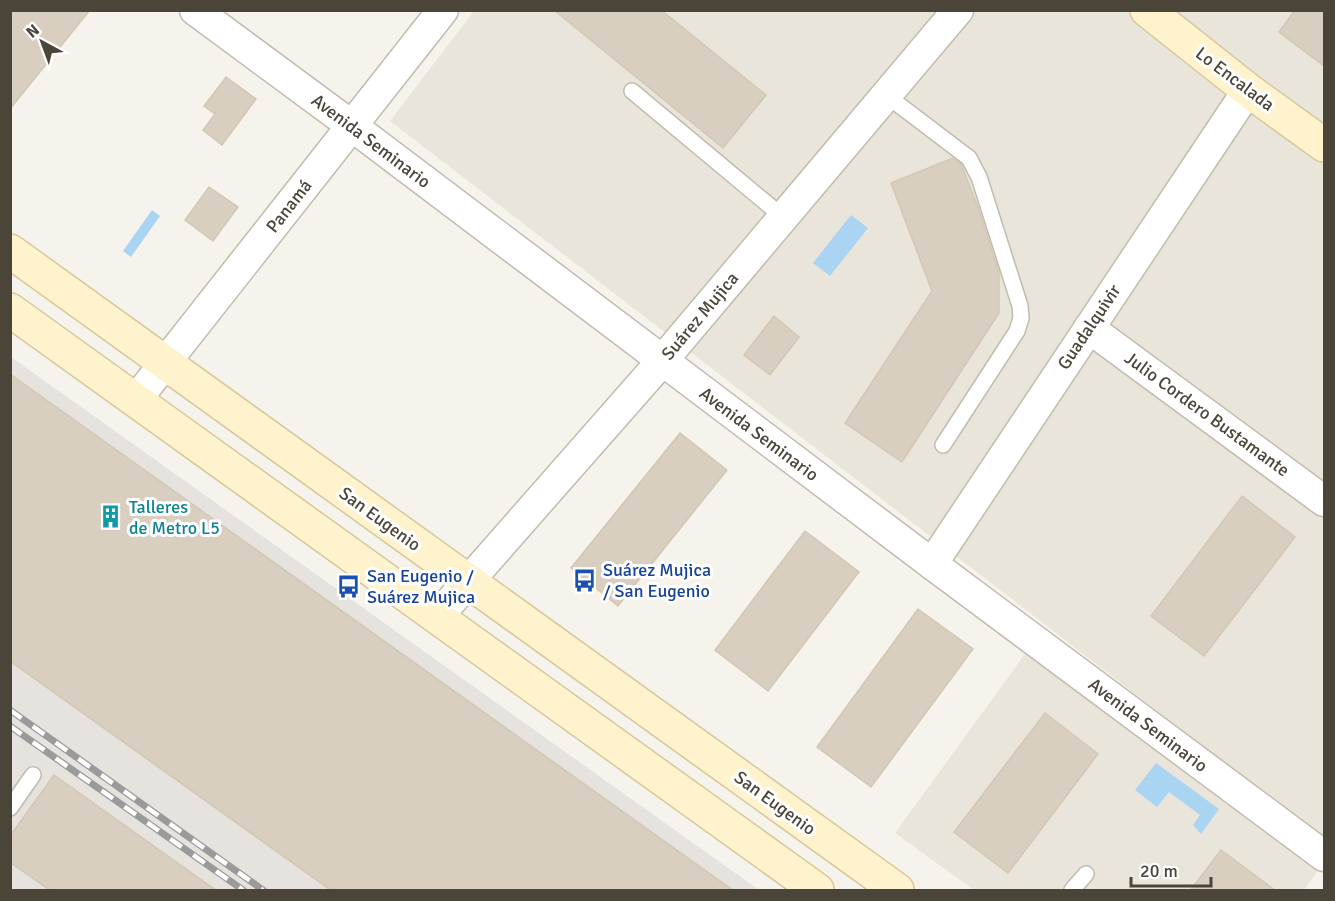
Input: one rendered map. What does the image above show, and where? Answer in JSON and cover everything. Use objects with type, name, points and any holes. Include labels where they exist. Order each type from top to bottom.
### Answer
[{"type":"main road","name":"Lo Encalada","points":[[1147,10],[1248,90],[1324,145]]},
{"type":"main road","name":"San Eugenio","points":[[10,251],[897,891]]},
{"type":"main road","points":[[10,310],[817,891]]},
{"type":"main road","points":[[677,790],[704,752]]},
{"type":"street","name":"Avenida Seminario","points":[[195,10],[1324,856]]},
{"type":"street","name":"Panamá","points":[[135,401],[443,10]]},
{"type":"street","name":"Suárez Mujica","points":[[437,617],[662,361],[957,10]]},
{"type":"street","name":"Guadalquivir","points":[[932,564],[1248,90]]},
{"type":"street","name":"Julio Cordero Bustamante","points":[[1089,328],[1324,501]]},
{"type":"lane","points":[[632,91],[783,217]]},
{"type":"lane","points":[[886,95],[969,158],[979,177],[1020,306],[1021,318],[1017,331],[943,445]]},
{"type":"lane","points":[[10,808],[33,775]]},
{"type":"lane","points":[[1072,891],[1086,873]]},
{"type":"shaded area","points":[[474,11],[1324,11],[1324,839],[390,121]]},
{"type":"shaded area","name":"Talleres de Metro L5","points":[[11,357],[759,890],[11,890]]},
{"type":"shaded area","points":[[1025,654],[1320,868],[1304,890],[974,890],[895,833]]},
{"type":"water","points":[[152,210],[160,216],[131,257],[123,251]]},
{"type":"water","points":[[851,215],[868,228],[830,276],[813,263]]},
{"type":"water","points":[[1156,763],[1219,809],[1201,834],[1193,825],[1200,815],[1169,792],[1157,807],[1135,790]]},
{"type":"building","points":[[10,10],[90,10],[10,109]]},
{"type":"building","points":[[554,10],[661,10],[766,95],[723,148]]},
{"type":"building","points":[[1295,10],[1324,10],[1324,66],[1279,32]]},
{"type":"building","points":[[226,77],[256,99],[222,145],[203,130],[215,114],[204,106]]},
{"type":"building","points":[[953,158],[961,164],[978,207],[999,273],[999,313],[902,462],[845,423],[932,291],[891,183]]},
{"type":"building","points":[[209,187],[238,207],[213,241],[185,220]]},
{"type":"building","points":[[774,316],[799,337],[770,375],[744,355]]},
{"type":"building","name":"Talleres de Metro L5","points":[[10,374],[734,891],[332,891],[10,661]]},
{"type":"building","points":[[680,433],[727,470],[618,606],[571,568]]},
{"type":"building","points":[[1242,496],[1295,537],[1204,656],[1151,616]]},
{"type":"building","points":[[805,531],[859,572],[768,691],[715,650]]},
{"type":"building","points":[[918,609],[973,649],[871,787],[817,747]]},
{"type":"building","points":[[1045,713],[1098,754],[1008,873],[954,832]]},
{"type":"building","points":[[54,775],[217,891],[51,891],[10,862],[10,836]]},
{"type":"building","points":[[1221,850],[1276,891],[1190,891]]},
{"type":"railway","points":[[10,710],[263,890]]},
{"type":"railway","points":[[10,726],[243,890]]},
{"type":"place","name":"Talleres de Metro L5","points":[[111,517]]},
{"type":"place","name":"Suárez Mujica / San Eugenio","points":[[585,580]]},
{"type":"place","name":"San Eugenio / Suárez Mujica","points":[[349,586]]}]
